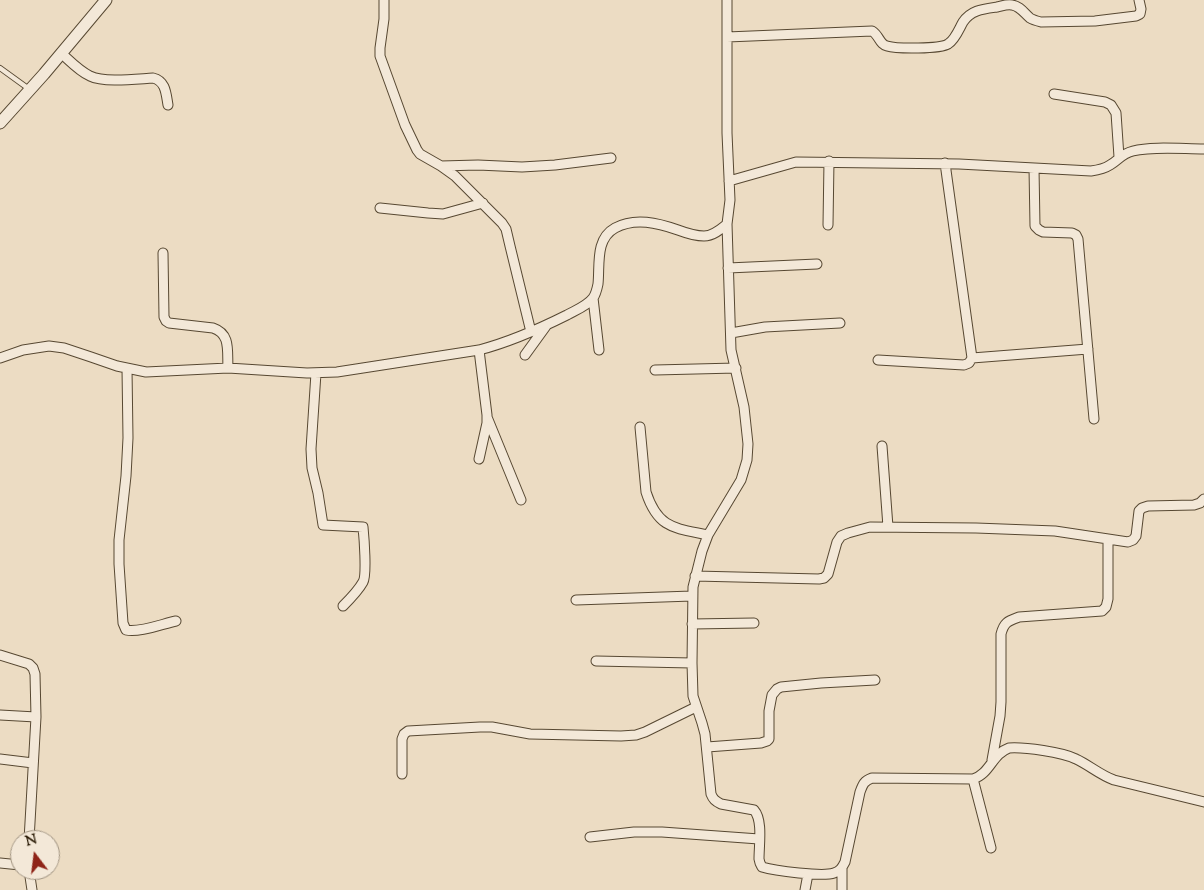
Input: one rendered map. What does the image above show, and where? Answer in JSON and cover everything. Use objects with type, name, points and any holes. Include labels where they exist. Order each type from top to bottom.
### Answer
[{"type":"street","points":[[0,123],[106,0]]},
{"type":"street","points":[[384,0],[380,56],[405,126],[420,154],[441,166],[460,181],[506,229],[531,332]]},
{"type":"street","points":[[727,0],[727,133],[730,200],[727,224],[731,350],[744,407],[748,444],[747,460],[741,480],[708,535],[695,576],[692,596],[693,696],[702,723],[707,748],[713,799],[721,804],[754,810],[758,814],[759,859],[762,867],[808,874],[830,874],[842,869]]},
{"type":"street","points":[[727,36],[872,31],[877,34],[882,44],[887,46],[906,48],[940,47],[948,44],[965,20],[972,13],[979,10],[1008,4],[1015,5],[1032,20],[1041,22],[1095,21],[1136,16],[1140,14],[1141,9],[1139,0]]},
{"type":"street","points":[[62,53],[84,72],[94,77],[106,80],[157,79],[164,85],[168,105]]},
{"type":"street","points":[[1054,94],[1111,104],[1116,113],[1119,158]]},
{"type":"street","points":[[729,181],[796,162],[944,164],[1091,171],[1100,170],[1125,154],[1144,149],[1204,149]]},
{"type":"street","points":[[441,166],[522,167],[611,158]]},
{"type":"street","points":[[828,225],[829,161]]},
{"type":"street","points":[[878,360],[964,365],[969,363],[972,358],[944,164]]},
{"type":"street","points":[[1034,168],[1035,226],[1043,232],[1072,233],[1078,239],[1094,420]]},
{"type":"street","points":[[380,208],[443,214],[483,203]]},
{"type":"street","points":[[0,358],[34,347],[49,346],[64,348],[127,369],[146,372],[228,368],[337,372],[479,350],[546,326],[583,306],[593,298],[596,292],[603,239],[616,227],[628,223],[653,223],[690,234],[705,236],[719,231],[727,224]]},
{"type":"street","points":[[163,253],[164,317],[166,321],[220,330],[225,335],[227,342],[228,368]]},
{"type":"street","points":[[728,268],[817,264]]},
{"type":"street","points":[[593,298],[599,350]]},
{"type":"street","points":[[731,332],[765,327],[840,323]]},
{"type":"street","points":[[525,354],[546,326]]},
{"type":"street","points":[[972,358],[1088,349]]},
{"type":"street","points":[[479,350],[487,415],[479,459]]},
{"type":"street","points":[[655,370],[736,368]]},
{"type":"street","points":[[127,369],[128,438],[119,540],[123,623],[126,630],[130,631],[176,621]]},
{"type":"street","points":[[316,372],[311,449],[312,468],[323,525],[363,527],[365,580],[343,606]]},
{"type":"street","points":[[487,415],[521,500]]},
{"type":"street","points":[[640,427],[646,492],[649,501],[666,524],[708,535]]},
{"type":"street","points":[[882,446],[888,527]]},
{"type":"street","points":[[695,576],[824,578],[828,574],[837,542],[841,536],[870,527],[1055,531],[1128,542],[1136,536],[1139,511],[1142,508],[1148,506],[1194,505],[1204,499]]},
{"type":"street","points":[[991,762],[1000,716],[1001,634],[1003,626],[1018,616],[1102,611],[1106,607],[1108,599],[1108,539]]},
{"type":"street","points":[[576,600],[692,596]]},
{"type":"street","points":[[692,624],[754,624]]},
{"type":"street","points":[[0,655],[29,664],[33,668],[36,679],[36,717],[30,830]]},
{"type":"street","points":[[596,662],[692,663]]},
{"type":"street","points":[[707,748],[767,741],[770,739],[769,712],[772,695],[781,687],[875,680]]},
{"type":"street","points":[[402,774],[402,739],[408,731],[492,727],[530,734],[636,735],[696,707]]},
{"type":"street","points":[[0,715],[36,717]]},
{"type":"street","points":[[842,890],[842,869],[860,792],[866,780],[872,778],[973,779],[983,773],[997,754],[1009,748],[1062,754],[1078,760],[1105,777],[1204,802]]},
{"type":"street","points":[[0,759],[33,763]]},
{"type":"street","points":[[973,779],[991,848]]},
{"type":"street","points":[[590,837],[634,832],[662,832],[759,839]]},
{"type":"street","points":[[805,890],[808,874]]},
{"type":"lane","points":[[0,68],[30,90]]}]
